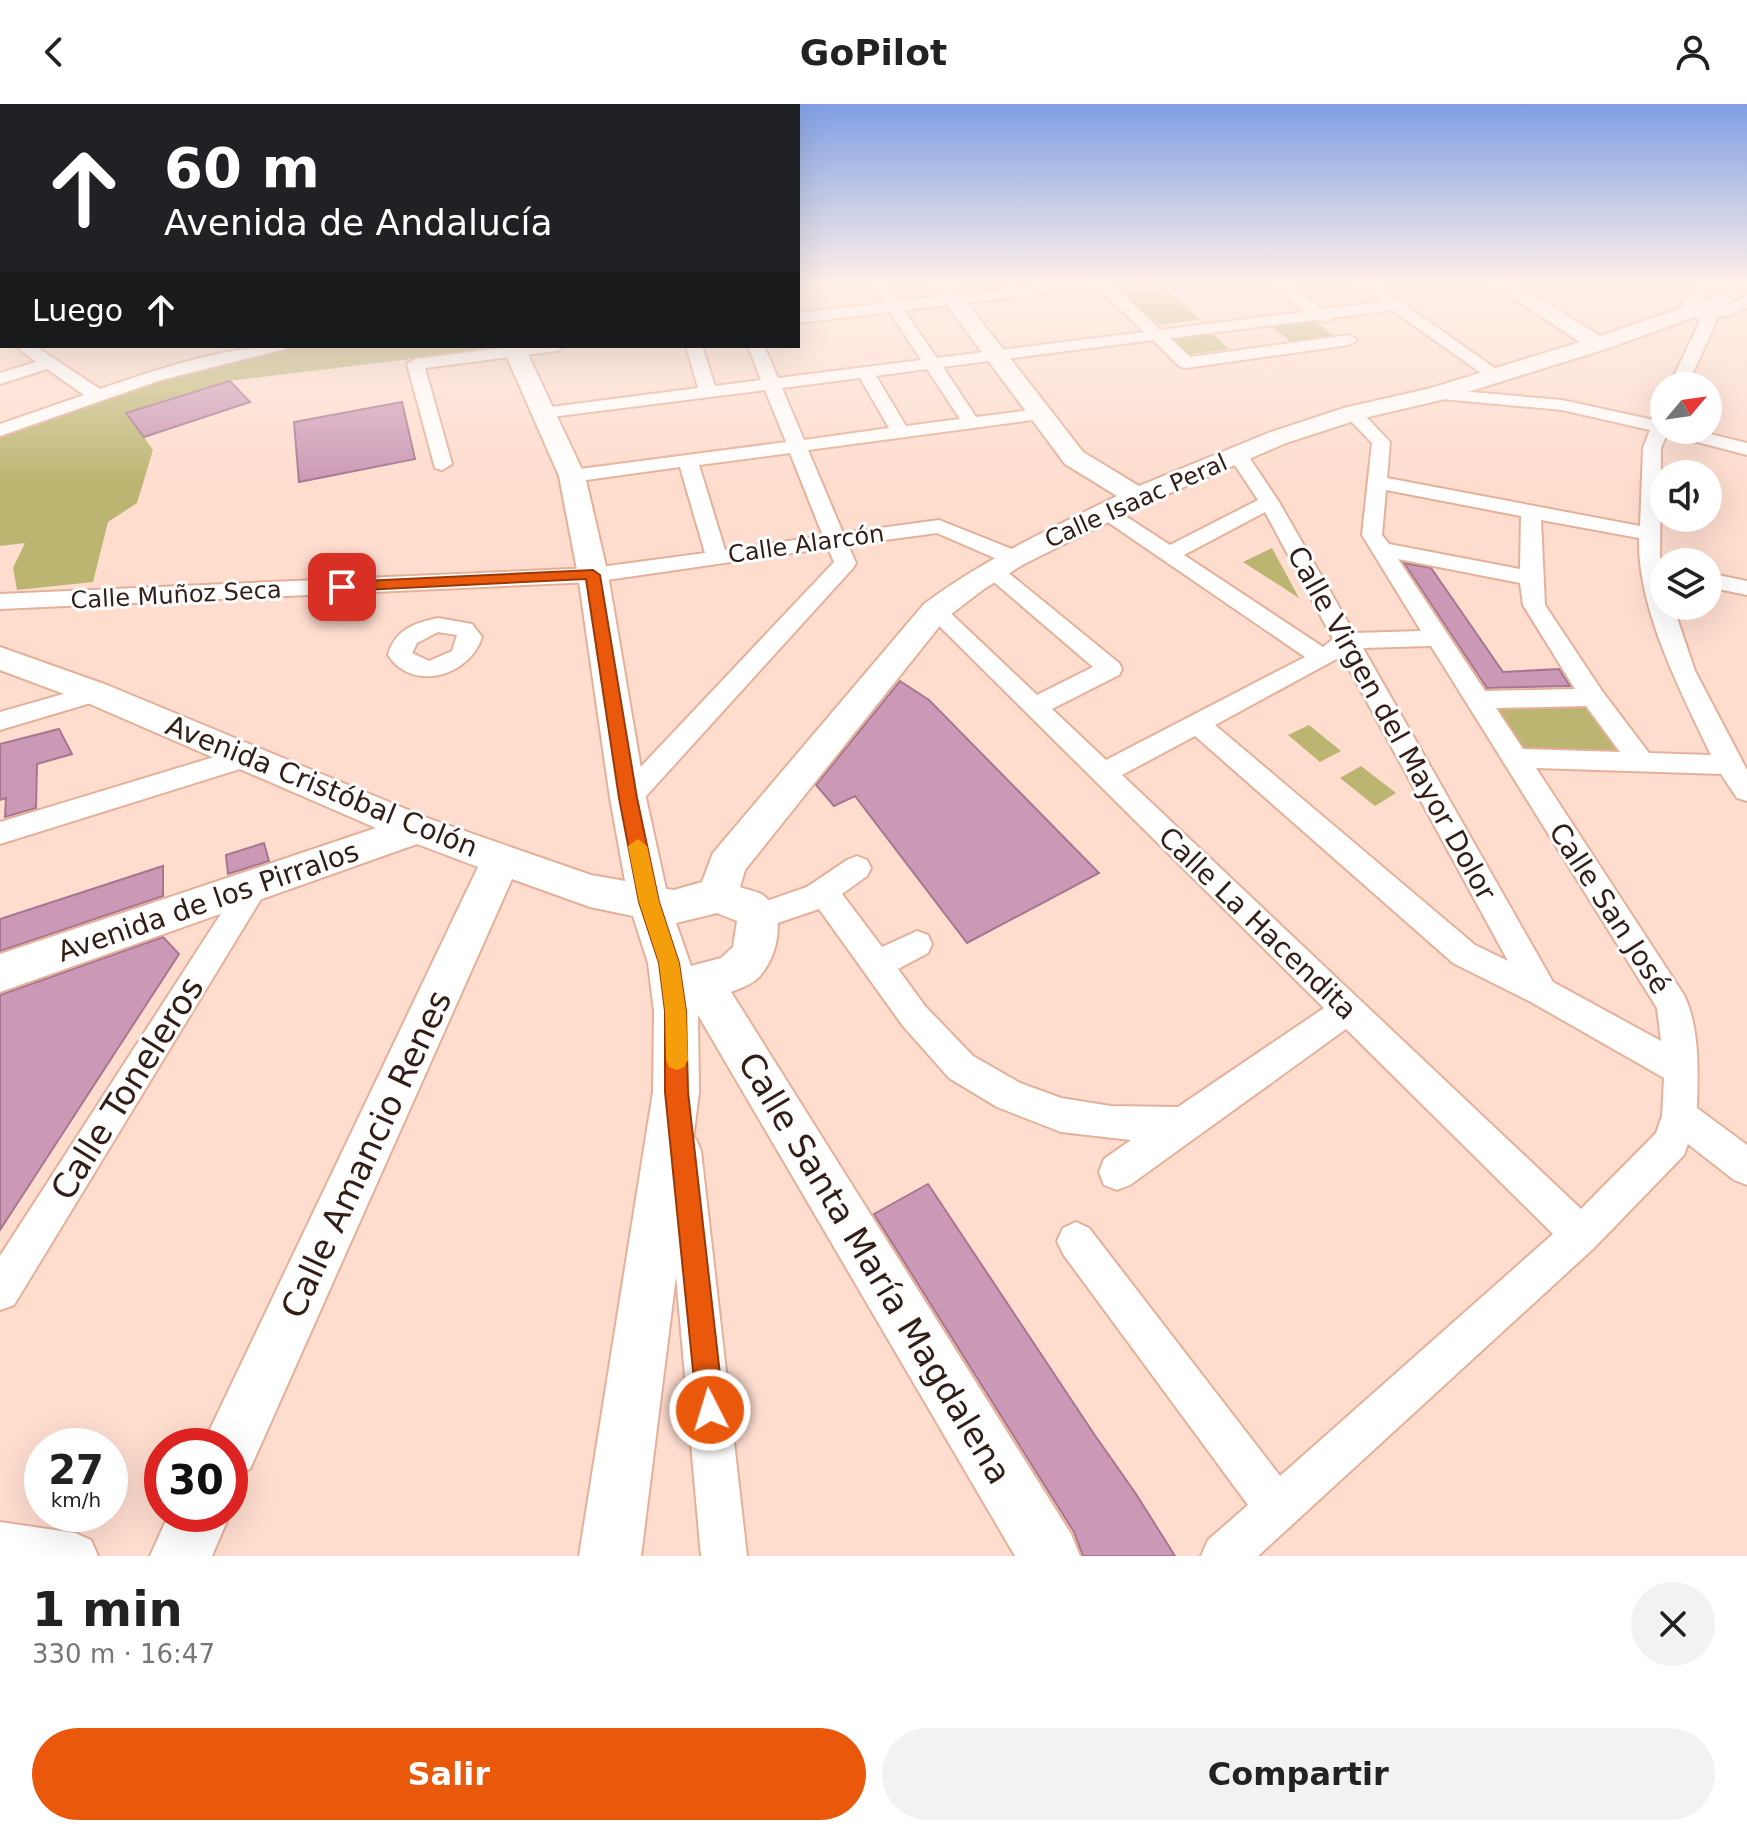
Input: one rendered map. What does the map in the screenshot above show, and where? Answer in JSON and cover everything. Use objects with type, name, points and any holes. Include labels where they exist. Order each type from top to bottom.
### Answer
[{"type":"main road","points":[[514,349],[572,476],[593,575],[628,798],[649,902],[666,953],[688,996],[610,1556]]},
{"type":"main road","points":[[990,349],[1074,458],[1137,497]]},
{"type":"main road","name":"Calle Isaac Peral","points":[[717,896],[727,864],[935,611],[1003,564],[1137,497],[1277,438],[1353,413],[1437,394],[1583,349]]},
{"type":"main road","name":"Avenida Cristóbal Colón","points":[[0,658],[95,693],[417,829],[590,891],[674,907],[717,896]]},
{"type":"main road","name":"Avenida de los Pirralos","points":[[0,973],[417,829]]},
{"type":"main road","name":"Calle Amancio Renes","points":[[240,1428],[502,858]]},
{"type":"main road","points":[[688,996],[730,975],[750,958],[758,939],[757,917],[749,907],[717,896]]},
{"type":"main road","name":"Calle Santa María Magdalena","points":[[688,996],[1049,1556]]},
{"type":"main road","points":[[181,1556],[192,1532]]},
{"type":"street","points":[[28,349],[98,396]]},
{"type":"street","points":[[187,349],[196,366]]},
{"type":"street","points":[[0,430],[196,366],[268,349]]},
{"type":"street","points":[[442,464],[415,364],[509,349]]},
{"type":"street","points":[[695,349],[708,391]]},
{"type":"street","points":[[628,798],[845,563],[757,349]]},
{"type":"street","points":[[922,349],[972,424]]},
{"type":"street","points":[[543,413],[1040,349]]},
{"type":"street","points":[[1171,349],[1186,363],[1287,349]]},
{"type":"street","points":[[1457,349],[1497,376]]},
{"type":"street","points":[[1685,372],[1695,349]]},
{"type":"street","points":[[0,379],[50,363]]},
{"type":"street","points":[[865,371],[901,434]]},
{"type":"street","points":[[1437,394],[1562,405],[1650,422]]},
{"type":"street","name":"Calle San José","points":[[1224,1556],[1581,1235],[1671,1143],[1679,1116],[1681,1070],[1673,1005],[1372,535],[1381,442],[1353,413]]},
{"type":"street","points":[[572,476],[1040,414]]},
{"type":"street","points":[[1722,442],[1747,449]]},
{"type":"street","points":[[1652,548],[1649,534],[1654,444]]},
{"type":"street","name":"Calle Virgen del Mayor Dolor","points":[[1238,455],[1269,502],[1542,992]]},
{"type":"street","points":[[688,462],[717,557]]},
{"type":"street","points":[[1377,482],[1649,534]]},
{"type":"street","points":[[1169,554],[1269,502]]},
{"type":"street","points":[[1106,512],[1323,658]]},
{"type":"street","points":[[1531,512],[1534,605],[1593,697],[1642,762]]},
{"type":"street","name":"Calle Alarcón","points":[[593,575],[939,526],[1003,564],[1110,669],[1034,707]]},
{"type":"street","points":[[1380,549],[1531,578]]},
{"type":"street","name":"Calle Muñoz Seca","points":[[0,601],[593,575]]},
{"type":"street","points":[[452,625],[466,581]]},
{"type":"street","points":[[1722,583],[1747,588]]},
{"type":"street","name":"Calle La Hacendita","points":[[935,611],[1581,1235]]},
{"type":"street","points":[[1670,620],[1683,671],[1729,765],[1747,791]]},
{"type":"street","points":[[1103,773],[1323,658],[1347,641],[1437,638]]},
{"type":"street","points":[[0,721],[95,693]]},
{"type":"street","points":[[1476,700],[1593,697]]},
{"type":"street","points":[[1197,724],[1464,954],[1542,992],[1681,1070]]},
{"type":"street","points":[[0,833],[247,757]]},
{"type":"street","points":[[1514,758],[1729,765]]},
{"type":"street","points":[[757,917],[817,896],[857,868]]},
{"type":"street","name":"Calle Toneleros","points":[[0,1291],[254,886]]},
{"type":"street","points":[[817,896],[829,899],[914,1016],[961,1067],[1009,1095],[1073,1117],[1111,1123],[1183,1124]]},
{"type":"street","points":[[876,965],[917,944]]},
{"type":"street","points":[[1117,1172],[1347,1010]]},
{"type":"street","points":[[676,1092],[724,1556]]},
{"type":"street","points":[[1679,1116],[1747,1167]]},
{"type":"street","points":[[1076,1241],[1277,1508]]},
{"type":"street","points":[[0,1545],[75,1556]]},
{"type":"shaded area","points":[[285,349],[491,349],[229,381],[127,413],[153,450],[137,503],[108,522],[93,582],[17,590],[13,568],[25,543],[0,546],[0,436],[164,378]]},
{"type":"shaded area","points":[[1179,349],[1229,349],[1185,355]]},
{"type":"shaded area","points":[[1272,548],[1299,598],[1243,562]]},
{"type":"shaded area","points":[[1586,704],[1620,752],[1522,754],[1492,705]]},
{"type":"shaded area","points":[[1309,725],[1341,751],[1320,762],[1288,735]]},
{"type":"shaded area","points":[[1361,766],[1396,793],[1375,806],[1340,778]]},
{"type":"building","points":[[230,381],[250,402],[144,437],[126,413]]},
{"type":"building","points":[[402,402],[415,459],[299,482],[294,422]]},
{"type":"building","points":[[1404,563],[1431,568],[1503,672],[1559,669],[1570,686],[1487,688]]},
{"type":"building","points":[[900,681],[929,700],[1099,873],[967,943],[855,796],[834,806],[816,785]]},
{"type":"building","points":[[59,729],[72,754],[37,764],[36,808],[5,817],[6,798],[0,800],[0,744]]},
{"type":"building","points":[[264,843],[269,861],[228,874],[226,855]]},
{"type":"building","points":[[163,866],[163,896],[0,951],[0,919]]},
{"type":"building","points":[[163,937],[179,954],[0,1230],[0,995]]},
{"type":"building","points":[[928,1184],[1175,1556],[1083,1556],[1074,1532],[874,1214]]},
{"type":"slow traffic","points":[[638,846],[649,902],[669,963],[676,1011],[677,1060]]},
{"type":"route","points":[[342,587],[593,575],[628,798],[649,902],[669,963],[676,1011],[676,1092],[710,1410]]}]
